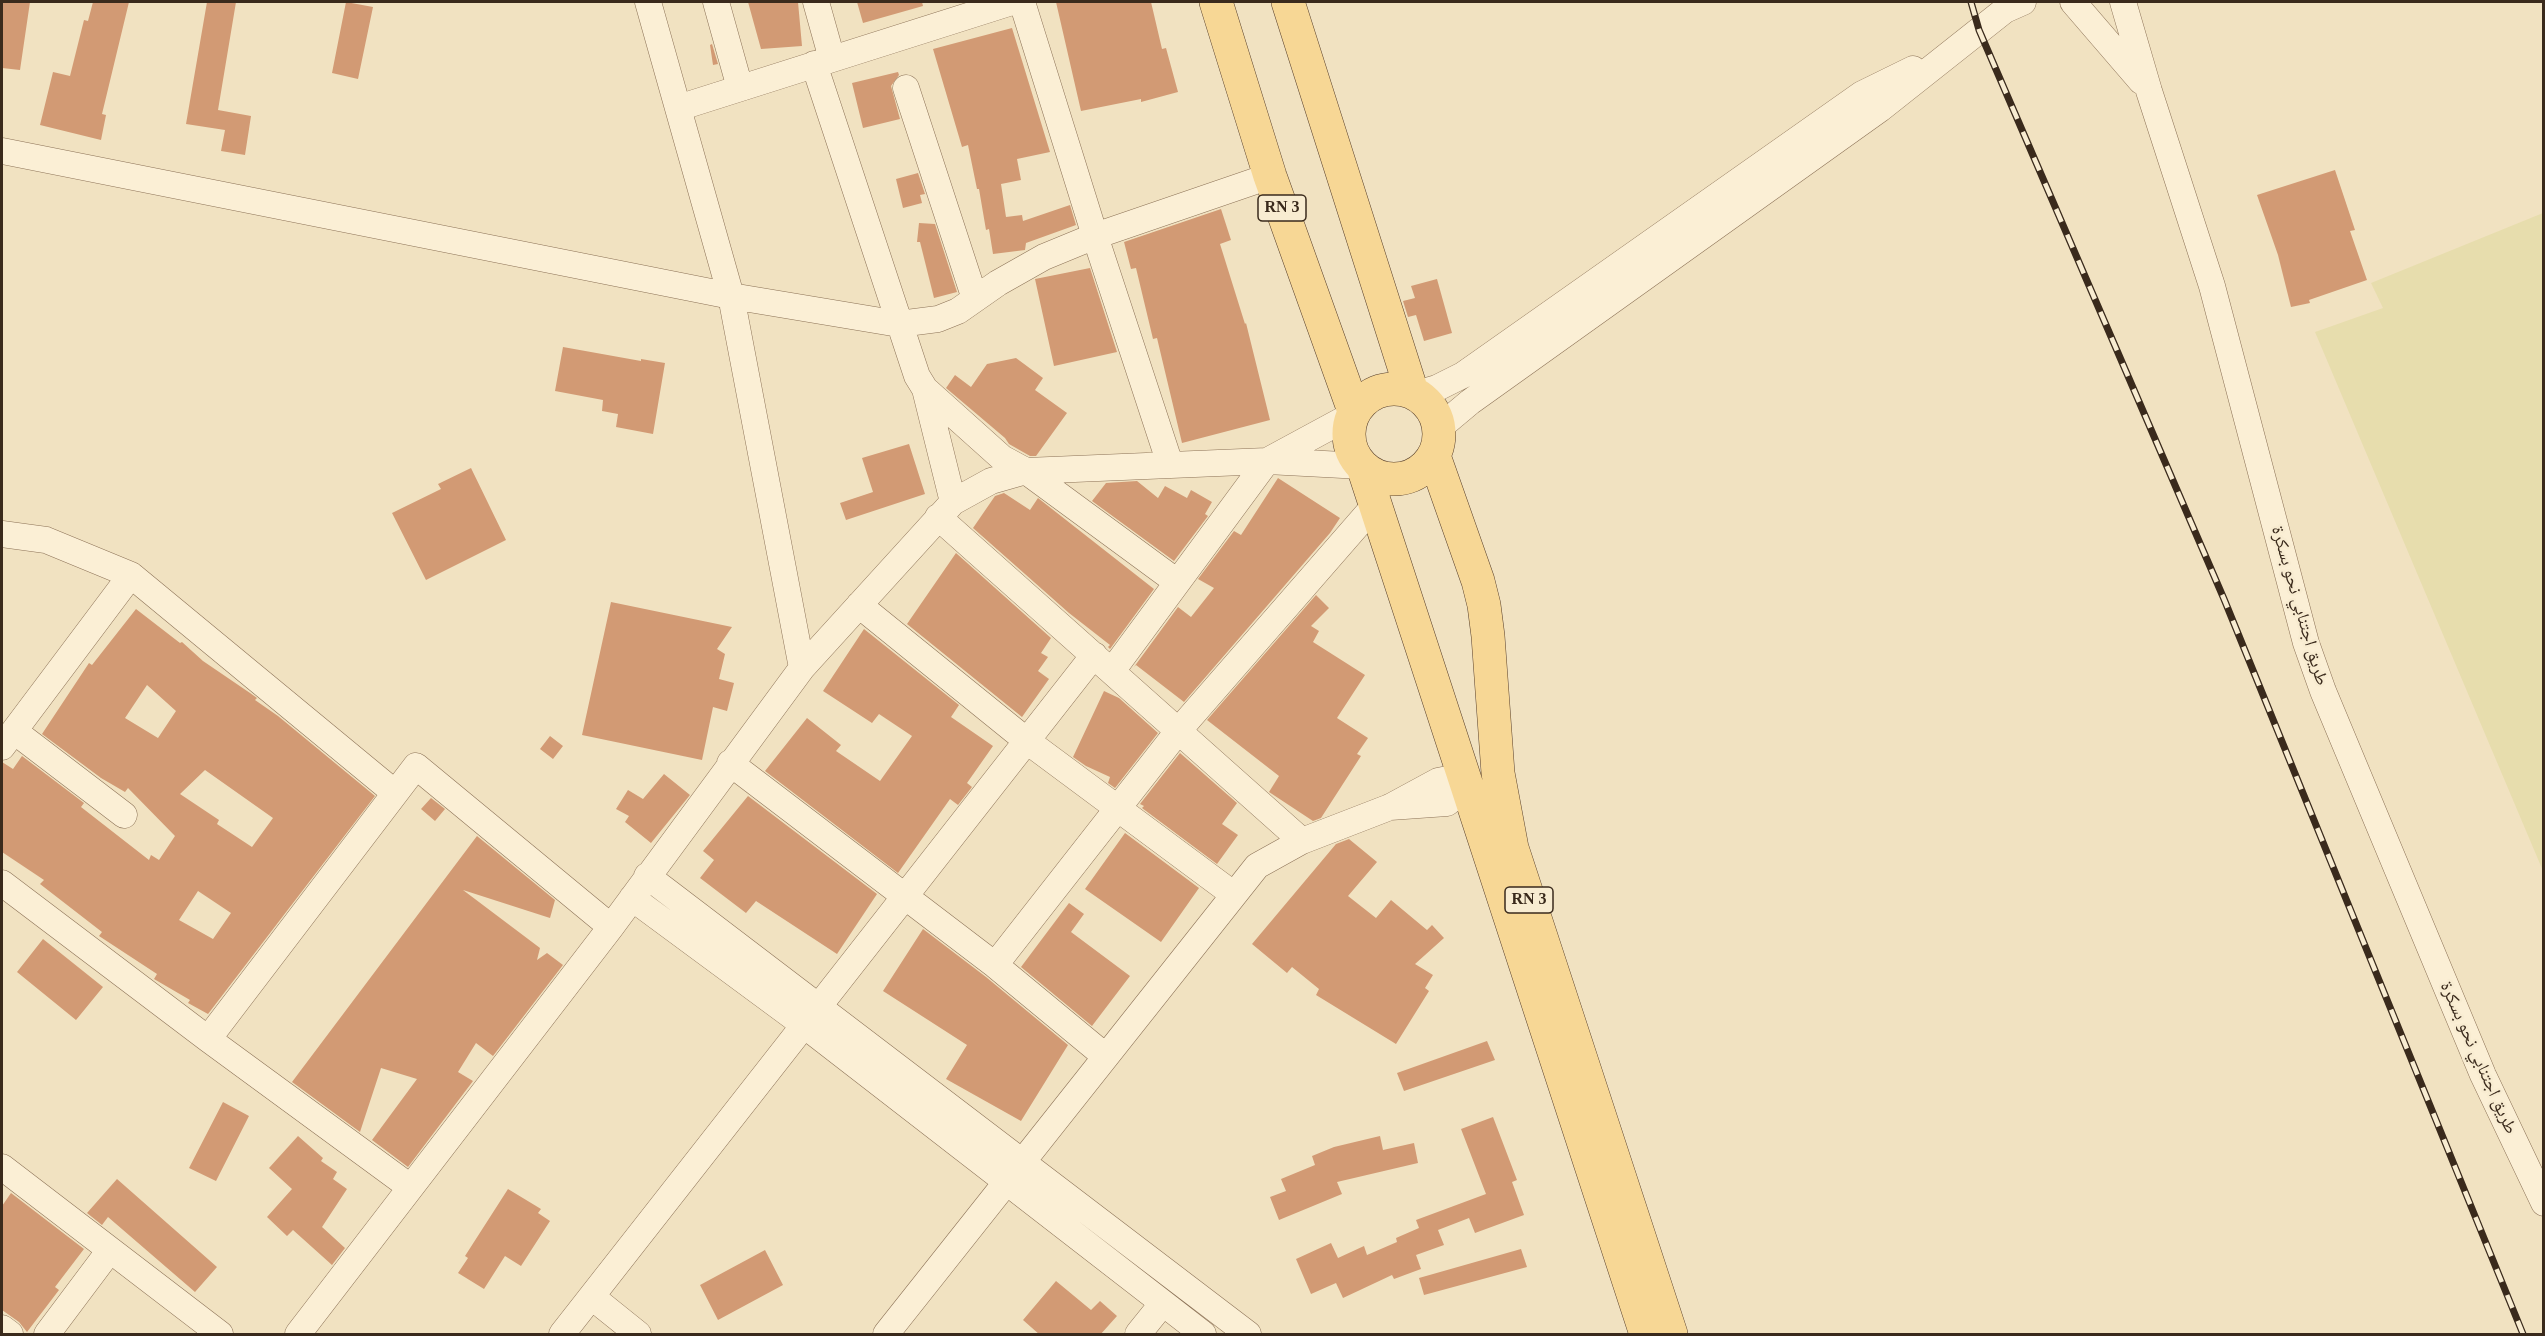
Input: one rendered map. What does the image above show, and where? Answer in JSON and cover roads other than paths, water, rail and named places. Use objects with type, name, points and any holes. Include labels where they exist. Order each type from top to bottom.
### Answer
[{"type":"main road","name":"RN 3","points":[[1216,2],[1270,176],[1353,413]]},
{"type":"main road","points":[[1288,2],[1414,393]]},
{"type":"main road","points":[[1386,389],[1400,389],[1414,393],[1432,408],[1436,442],[1425,466],[1414,474],[1401,478],[1381,477],[1363,466],[1354,455],[1349,443],[1349,429],[1353,413],[1373,393],[1386,389]]},
{"type":"main road","name":"RN 3","points":[[1436,442],[1484,605],[1498,773],[1512,848],[1671,1335]]},
{"type":"main road","name":"RN 3","points":[[1363,466],[1646,1335]]},
{"type":"main road","points":[[1466,784],[1498,773]]},
{"type":"street","points":[[648,2],[731,296],[802,668]]},
{"type":"street","points":[[716,2],[740,88]]},
{"type":"street","points":[[816,2],[823,62],[899,324],[914,368],[925,389],[946,510],[1094,655],[1302,841]]},
{"type":"street","points":[[678,108],[823,62],[955,10],[1012,2]]},
{"type":"street","points":[[1022,2],[1095,236],[1170,464]]},
{"type":"street","points":[[2073,2],[2149,91]]},
{"type":"street","name":"طريق اجتنابي نحو بسكرة","points":[[2123,2],[2149,91],[2212,286],[2306,643],[2320,682],[2483,1075],[2544,1203]]},
{"type":"street","points":[[1436,442],[1470,402],[1880,109],[2013,4]]},
{"type":"street","points":[[1414,393],[1437,388],[1462,375],[1862,94],[1959,46]]},
{"type":"street","points":[[906,88],[975,299]]},
{"type":"street","points":[[2,151],[731,296],[899,324],[938,319],[958,311],[1044,257],[1095,236],[1270,176]]},
{"type":"street","points":[[925,389],[992,450],[1026,471],[1177,582]]},
{"type":"street","points":[[1113,671],[1267,461],[1353,413]]},
{"type":"street","points":[[298,1335],[611,927],[802,668],[946,510],[991,481],[1026,471],[1267,461],[1363,466]]},
{"type":"street","points":[[994,965],[1179,730],[1375,505]]},
{"type":"street","points":[[2,534],[46,540],[131,575],[395,793]]},
{"type":"street","points":[[124,815],[8,739],[131,575]]},
{"type":"street","points":[[859,605],[1027,741],[1233,894]]},
{"type":"street","points":[[562,1335],[1094,655]]},
{"type":"street","points":[[730,763],[994,965],[1105,1056]]},
{"type":"street","points":[[208,1039],[416,765],[611,927]]},
{"type":"street","points":[[886,1335],[1257,866],[1302,841],[1390,807],[1447,803],[1461,792],[1466,784]]},
{"type":"street","points":[[647,876],[812,1016],[1016,1173],[1248,1335]]},
{"type":"street","points":[[2,883],[208,1039],[410,1187]]},
{"type":"street","points":[[632,898],[812,1016]]},
{"type":"street","points":[[2,1167],[220,1335]]},
{"type":"street","points":[[1016,1173],[1163,1304],[1203,1335]]},
{"type":"street","points":[[47,1335],[110,1250]]},
{"type":"street","points":[[592,1297],[638,1335]]},
{"type":"street","points":[[1138,1335],[1163,1304]]},
{"type":"street","points":[[2,1328],[10,1335]]},
{"type":"railway","points":[[1971,2],[1979,30],[2224,599],[2523,1334]]}]
